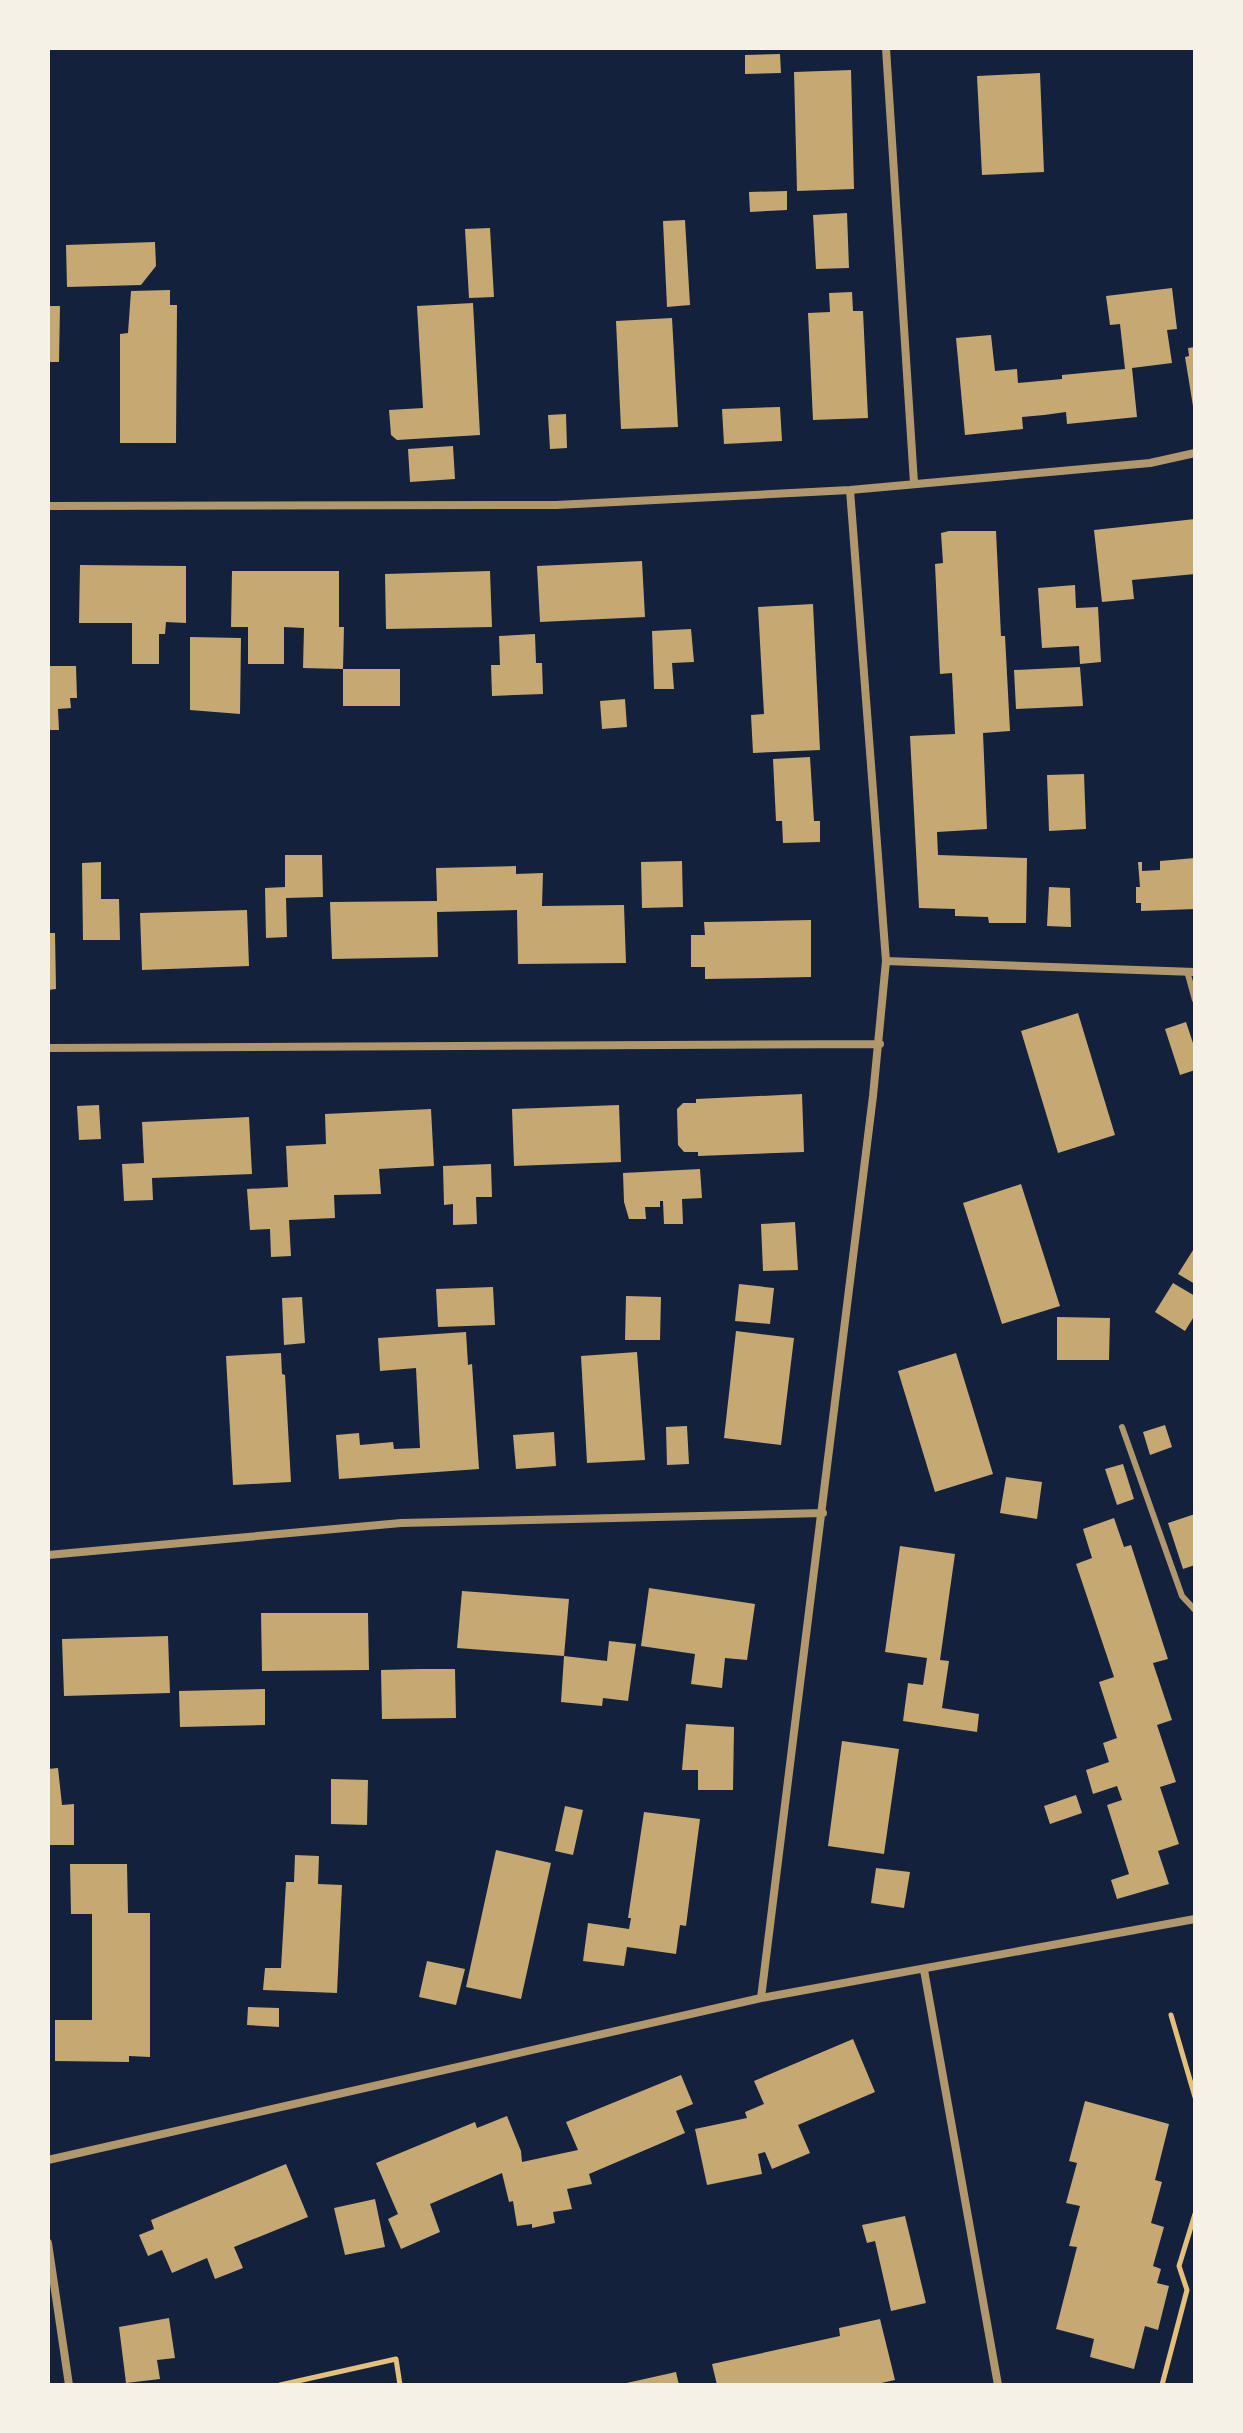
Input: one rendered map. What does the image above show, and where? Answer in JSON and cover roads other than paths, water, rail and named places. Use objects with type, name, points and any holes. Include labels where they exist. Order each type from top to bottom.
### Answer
[{"type":"street","points":[[886,48],[914,483]]},
{"type":"street","points":[[48,506],[556,505],[850,490],[1150,463],[1195,453]]},
{"type":"street","points":[[761,1998],[880,1044],[886,961],[850,490]]},
{"type":"street","points":[[886,961],[1191,971]]},
{"type":"street","points":[[48,1048],[880,1044]]},
{"type":"street","points":[[48,1555],[401,1523],[823,1513]]},
{"type":"street","points":[[48,2160],[761,1998],[1195,1919]]},
{"type":"street","points":[[924,1970],[998,2385]]},
{"type":"street","points":[[48,2243],[69,2385]]},
{"type":"lane","points":[[1191,971],[1195,1000]]},
{"type":"lane","points":[[1122,1427],[1182,1596],[1195,1610]]}]
